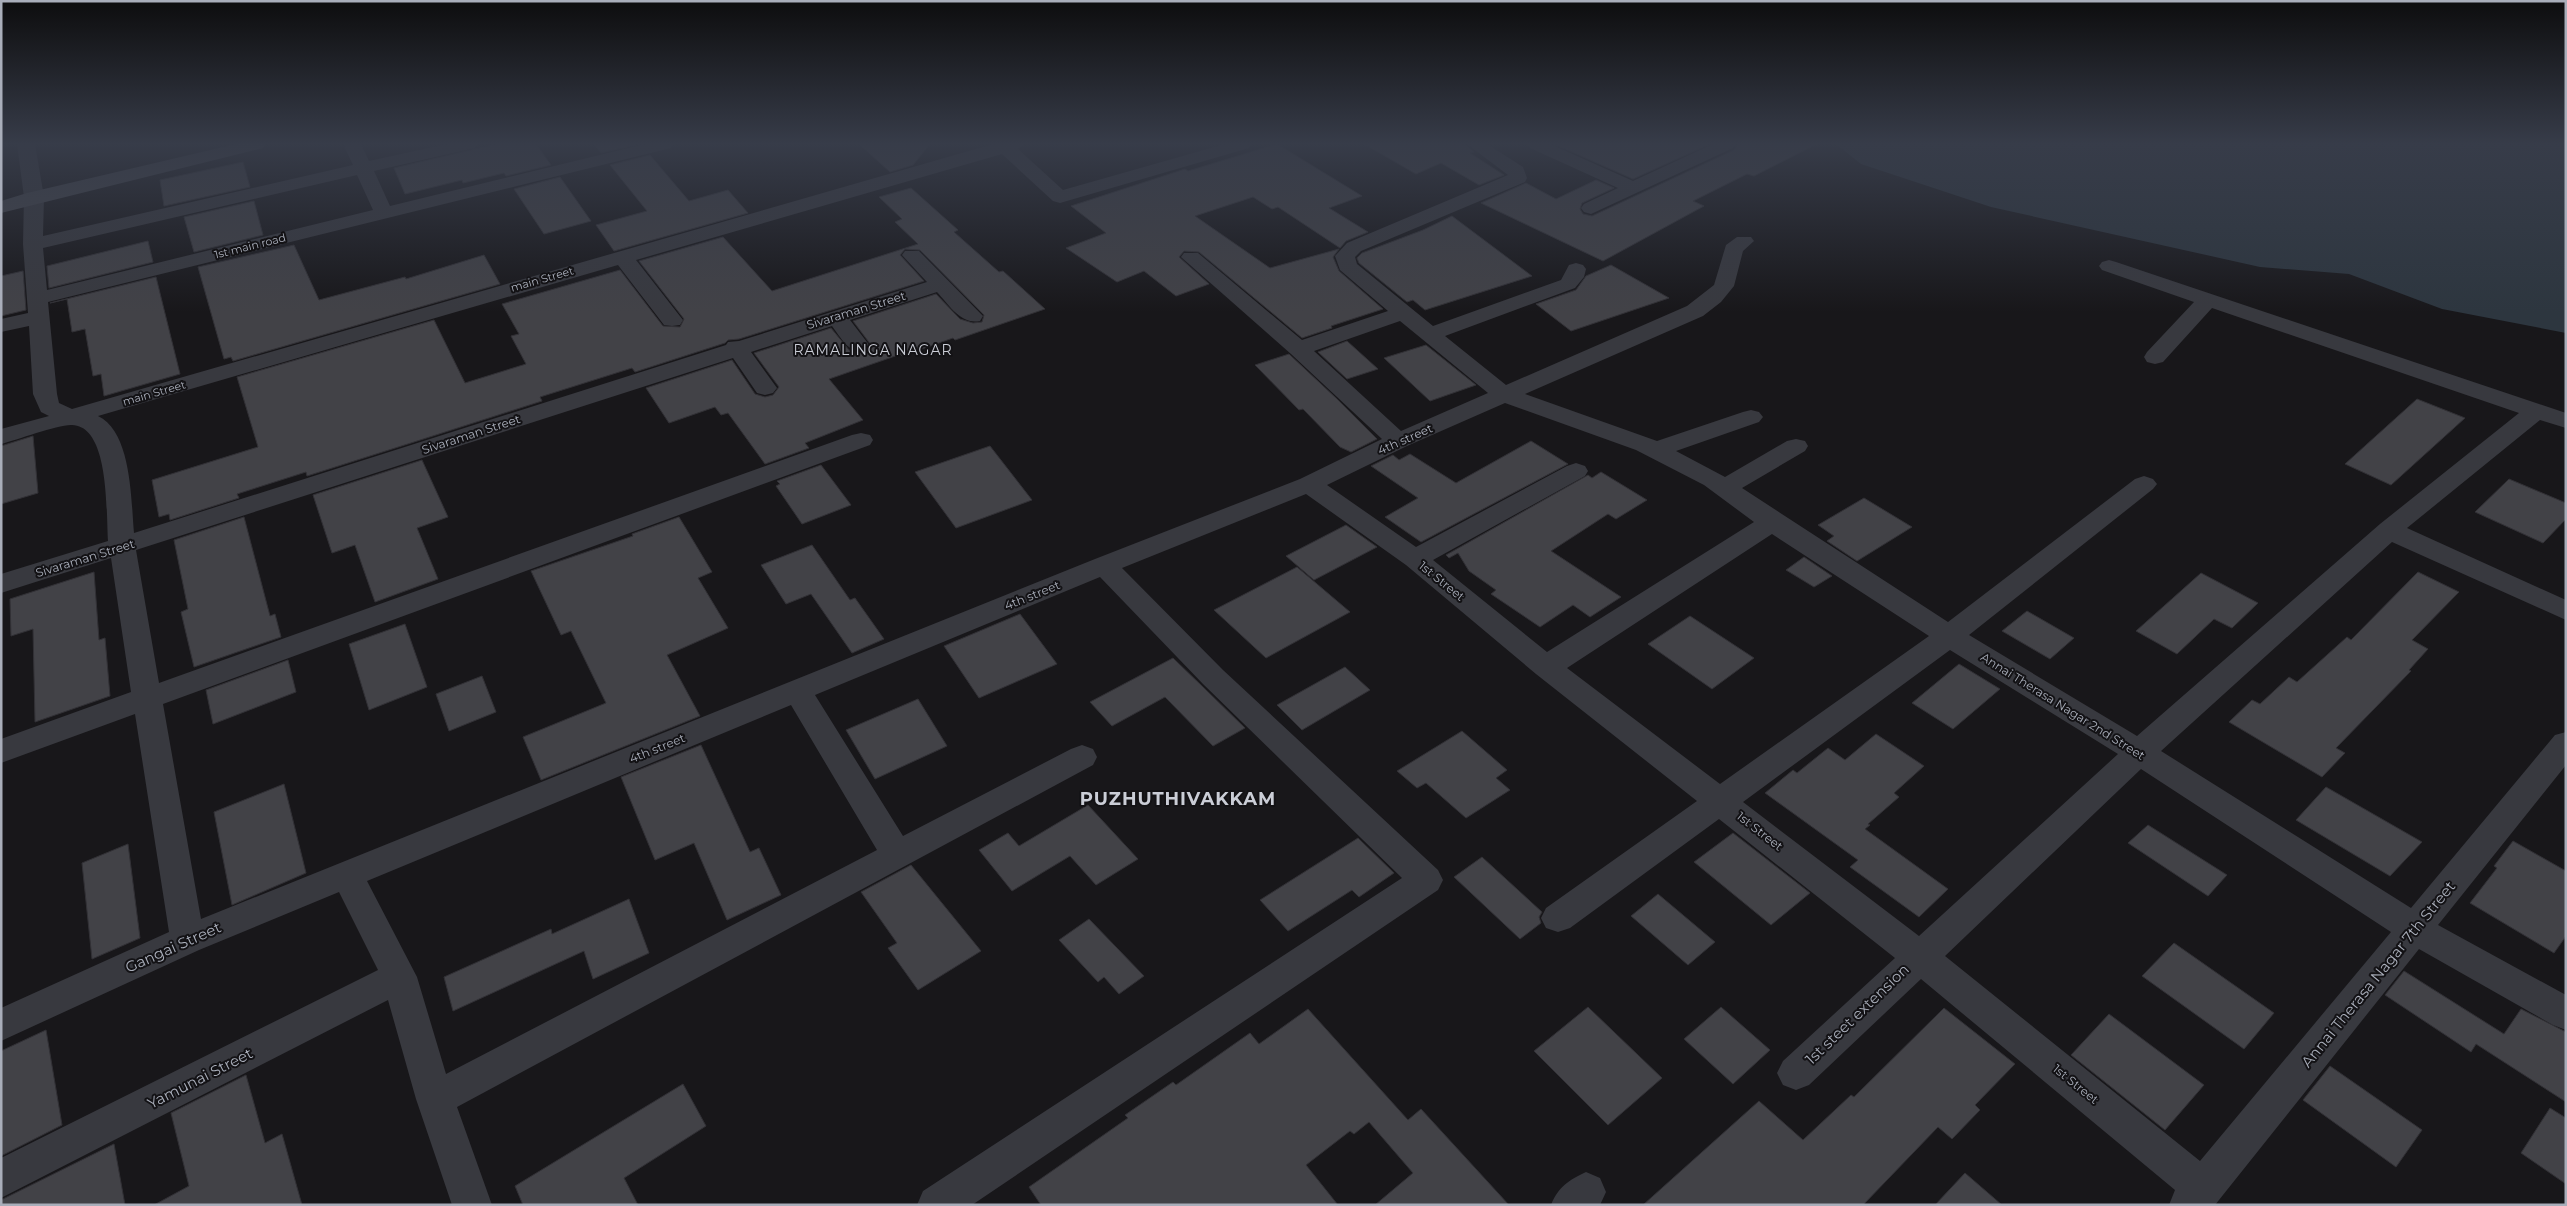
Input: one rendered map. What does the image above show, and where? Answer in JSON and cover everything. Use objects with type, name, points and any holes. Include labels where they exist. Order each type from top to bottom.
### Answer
[{"type":"main road","points":[[4,206],[23,200]]},
{"type":"street","points":[[34,200],[33,244],[44,382],[49,407],[70,417],[92,422],[102,431],[114,459],[122,546],[187,940]]},
{"type":"street","points":[[33,244],[221,200]]},
{"type":"street","points":[[378,200],[384,213]]},
{"type":"street","name":"1st main road","points":[[1,326],[39,308],[436,200]]},
{"type":"street","name":"main Street","points":[[1,437],[814,200]]},
{"type":"street","points":[[1467,200],[1354,247],[1344,256],[1347,266],[1504,396],[1655,450],[1719,484],[1796,446]]},
{"type":"street","points":[[1591,208],[1607,200]]},
{"type":"street","name":"4th street","points":[[347,874],[1104,565],[1309,484],[1398,441],[1695,311],[1715,296],[1727,282],[1733,249],[1744,241]]},
{"type":"street","points":[[912,255],[972,316]]},
{"type":"street","points":[[622,256],[672,320]]},
{"type":"street","points":[[1191,257],[1299,349],[1398,441]]},
{"type":"street","points":[[2109,266],[2566,421]]},
{"type":"street","points":[[1430,334],[1568,284],[1574,277],[1576,269]]},
{"type":"street","name":"Sivaraman Street","points":[[1,584],[736,347],[940,284]]},
{"type":"street","points":[[2155,357],[2208,300]]},
{"type":"street","points":[[1299,349],[1402,313]]},
{"type":"street","points":[[836,316],[859,346]]},
{"type":"street","points":[[736,347],[765,388]]},
{"type":"street","name":"1st steet extension","points":[[1796,1073],[2139,752],[2389,530],[2536,411]]},
{"type":"street","points":[[1655,450],[1751,417]]},
{"type":"street","points":[[1,751],[861,440]]},
{"type":"street","points":[[1415,559],[1576,471]]},
{"type":"street","name":"1st Street","points":[[1309,484],[1415,559],[1546,667],[1919,956],[2196,1196]]},
{"type":"street","name":"Annai Therasa Nagar 2nd Street","points":[[1719,484],[1772,522],[1948,636],[2139,752],[2415,929],[2566,1014]]},
{"type":"street","points":[[1558,918],[1948,636],[2144,484]]},
{"type":"street","points":[[1546,667],[1772,522]]},
{"type":"street","points":[[2389,530],[2566,610]]},
{"type":"street","points":[[937,1205],[1426,880],[1213,677],[1104,565]]},
{"type":"street","points":[[797,690],[897,855]]},
{"type":"street","name":"Annai Therasa Nagar 7th Street","points":[[2196,1196],[2566,743]]},
{"type":"street","points":[[435,1099],[1082,756]]},
{"type":"street","points":[[347,874],[399,978],[465,1202]]},
{"type":"street","name":"Gangai Street","points":[[1,1025],[187,940],[347,874]]},
{"type":"street","name":"Yamunai Street","points":[[1,1179],[399,978]]},
{"type":"shaded area","points":[[1971,200],[2566,200],[2566,333],[2442,309],[2349,274],[2260,267],[1991,207]]},
{"type":"building","points":[[163,200],[190,200],[164,206]]},
{"type":"building","points":[[522,200],[576,200],[591,221],[544,234]]},
{"type":"building","points":[[638,200],[737,200],[748,213],[614,251],[596,225],[647,211]]},
{"type":"building","points":[[882,200],[925,200],[958,230],[954,232],[999,272],[1003,271],[1045,309],[955,340],[953,338],[902,356],[901,354],[829,379],[863,420],[805,443],[809,448],[765,464],[728,413],[721,415],[715,407],[669,423],[646,388],[732,360],[755,394],[765,397],[773,395],[779,387],[754,353],[831,328],[849,350],[867,353],[871,345],[853,321],[936,294],[960,319],[973,323],[982,322],[984,315],[920,250],[905,249],[900,255],[924,281],[739,339],[728,340],[725,343],[635,372],[632,368],[540,397],[542,401],[307,476],[306,472],[237,494],[239,498],[170,520],[169,514],[159,517],[152,480],[258,447],[237,377],[434,320],[465,383],[526,364],[511,336],[519,334],[502,304],[620,270],[663,326],[680,327],[684,319],[639,261],[723,237],[772,291],[918,244],[895,222],[902,219]]},
{"type":"building","points":[[1089,200],[1243,200],[1195,216],[1270,268],[1339,249],[1333,257],[1339,271],[1383,309],[1331,326],[1332,328],[1302,338],[1199,252],[1184,251],[1179,257],[1209,284],[1176,296],[1144,271],[1117,282],[1066,248],[1106,233],[1071,206]]},
{"type":"building","points":[[1258,200],[1350,200],[1329,208],[1368,232],[1346,241],[1340,248],[1278,207],[1272,209]]},
{"type":"building","points":[[1487,200],[1588,200],[1582,203],[1580,209],[1583,214],[1592,216],[1626,200],[1694,200],[1693,201],[1704,206],[1603,261],[1481,203]]},
{"type":"building","points":[[254,201],[263,235],[194,252],[184,217]]},
{"type":"building","points":[[1452,216],[1532,276],[1425,310],[1413,300],[1407,302],[1359,263],[1357,258],[1362,253],[1423,230]]},
{"type":"building","points":[[148,241],[153,262],[49,288],[47,266]]},
{"type":"building","points":[[294,245],[319,300],[405,277],[406,279],[484,255],[500,284],[233,361],[231,357],[224,359],[198,267]]},
{"type":"building","points":[[1611,265],[1669,298],[1571,331],[1536,304],[1576,290],[1586,276]]},
{"type":"building","points":[[23,271],[26,310],[1,316],[1,276]]},
{"type":"building","points":[[156,277],[180,374],[104,396],[101,374],[93,376],[85,329],[72,332],[67,299],[50,303]]},
{"type":"building","points":[[1347,341],[1378,369],[1347,379],[1318,352]]},
{"type":"building","points":[[1426,345],[1476,385],[1430,401],[1384,358]]},
{"type":"building","points":[[1289,354],[1377,439],[1351,452],[1340,447],[1303,409],[1299,410],[1255,365]]},
{"type":"building","points":[[2417,399],[2465,418],[2391,485],[2345,464]]},
{"type":"building","points":[[33,436],[38,493],[1,504],[1,446]]},
{"type":"building","points":[[1531,441],[1568,464],[1421,542],[1385,517],[1418,498],[1371,466],[1393,455],[1399,460],[1410,454],[1456,483]]},
{"type":"building","points":[[990,446],[1032,500],[956,528],[915,472]]},
{"type":"building","points":[[422,460],[448,517],[417,528],[438,579],[375,602],[355,545],[332,553],[313,495]]},
{"type":"building","points":[[821,465],[851,505],[802,524],[776,486],[780,484],[777,481]]},
{"type":"building","points":[[1601,472],[1647,500],[1616,519],[1608,514],[1551,551],[1621,597],[1590,617],[1573,605],[1540,627],[1491,594],[1496,590],[1469,571],[1458,553],[1449,558],[1446,555],[1588,475],[1592,478]]},
{"type":"building","points":[[2509,479],[2566,503],[2566,519],[2543,543],[2475,512]]},
{"type":"building","points":[[1864,498],[1912,527],[1857,561],[1827,541],[1834,536],[1818,525]]},
{"type":"building","points":[[244,517],[270,616],[275,614],[281,637],[194,667],[181,612],[188,609],[174,540]]},
{"type":"building","points":[[679,517],[712,572],[698,578],[728,628],[667,655],[700,716],[541,780],[523,737],[606,703],[571,631],[561,635],[531,571],[633,536],[632,534]]},
{"type":"building","points":[[1346,525],[1377,547],[1314,580],[1286,556]]},
{"type":"building","points":[[812,545],[850,600],[855,598],[884,639],[852,653],[811,594],[786,604],[761,565]]},
{"type":"building","points":[[1804,557],[1832,576],[1814,587],[1786,570]]},
{"type":"building","points":[[1297,567],[1350,612],[1266,658],[1214,610]]},
{"type":"building","points":[[94,572],[99,640],[105,638],[110,696],[35,722],[33,629],[11,636],[10,599]]},
{"type":"building","points":[[2418,572],[2459,592],[2412,640],[2428,649],[2409,670],[2411,671],[2336,748],[2345,753],[2322,777],[2229,722],[2252,700],[2260,704],[2289,677],[2297,682],[2347,637],[2351,640]]},
{"type":"building","points":[[2201,573],[2258,603],[2232,628],[2214,619],[2177,654],[2136,631]]},
{"type":"building","points":[[2027,611],[2074,638],[2050,659],[2002,631]]},
{"type":"building","points":[[1020,614],[1057,664],[979,698],[944,646]]},
{"type":"building","points":[[1690,616],[1754,658],[1712,689],[1648,644]]},
{"type":"building","points":[[405,624],[427,687],[369,710],[349,644]]},
{"type":"building","points":[[1173,658],[1245,728],[1213,746],[1165,697],[1112,726],[1090,702]]},
{"type":"building","points":[[288,660],[296,692],[213,724],[206,690]]},
{"type":"building","points":[[1959,664],[2000,689],[1953,729],[1912,703]]},
{"type":"building","points":[[1345,667],[1370,690],[1302,730],[1277,705]]},
{"type":"building","points":[[482,676],[496,712],[449,731],[436,694]]},
{"type":"building","points":[[918,699],[947,746],[875,779],[846,730]]},
{"type":"building","points":[[1462,731],[1507,770],[1496,778],[1510,790],[1466,818],[1426,783],[1417,788],[1397,771]]},
{"type":"building","points":[[1876,734],[1924,766],[1894,793],[1899,797],[1868,824],[1870,825],[1865,829],[1948,889],[1919,917],[1850,867],[1858,860],[1765,793],[1793,770],[1797,773],[1828,748],[1845,760]]},
{"type":"building","points":[[701,745],[750,852],[759,848],[781,895],[727,920],[694,843],[655,860],[621,777]]},
{"type":"building","points":[[284,784],[306,873],[232,905],[214,812]]},
{"type":"building","points":[[2326,787],[2422,842],[2390,876],[2296,820]]},
{"type":"building","points":[[1088,805],[1138,859],[1096,885],[1070,856],[1012,891],[979,850],[1008,833],[1019,846]]},
{"type":"building","points":[[2148,825],[2227,875],[2208,896],[2128,843]]},
{"type":"building","points":[[1733,833],[1810,893],[1771,925],[1694,862]]},
{"type":"building","points":[[1358,838],[1394,873],[1359,897],[1352,890],[1288,931],[1260,900]]},
{"type":"building","points":[[2513,841],[2566,871],[2566,936],[2554,953],[2470,903],[2497,868],[2494,866]]},
{"type":"building","points":[[128,844],[140,938],[92,959],[82,863]]},
{"type":"building","points":[[1482,857],[1542,912],[1539,917],[1541,923],[1520,939],[1454,877]]},
{"type":"building","points":[[911,865],[981,951],[918,990],[888,948],[897,943],[861,892]]},
{"type":"building","points":[[1658,894],[1715,942],[1688,965],[1631,916]]},
{"type":"building","points":[[629,899],[649,953],[593,979],[584,951],[453,1011],[444,977],[551,929],[552,934]]},
{"type":"building","points":[[1089,919],[1144,976],[1119,994],[1104,977],[1098,982],[1059,940]]},
{"type":"building","points":[[2174,943],[2274,1013],[2244,1049],[2142,976]]},
{"type":"building","points":[[2404,971],[2504,1034],[2521,1009],[2566,1032],[2566,1102],[2476,1044],[2471,1052],[2385,995]]},
{"type":"building","points":[[1588,1007],[1662,1078],[1608,1125],[1534,1051]]},
{"type":"building","points":[[1721,1007],[1770,1050],[1733,1084],[1684,1039]]},
{"type":"building","points":[[1944,1008],[2015,1064],[1975,1105],[1980,1110],[1952,1139],[1938,1127],[1863,1205],[1643,1205],[1759,1101],[1803,1140],[1851,1095],[1854,1097]]},
{"type":"building","points":[[1308,1009],[1408,1120],[1421,1109],[1509,1205],[1375,1205],[1413,1173],[1369,1122],[1354,1134],[1350,1131],[1306,1165],[1338,1205],[1041,1205],[1029,1187],[1128,1118],[1125,1115],[1173,1082],[1176,1085],[1250,1033],[1259,1044]]},
{"type":"building","points":[[2109,1014],[2204,1085],[2165,1130],[2071,1055]]},
{"type":"building","points":[[46,1030],[62,1125],[1,1156],[1,1051]]},
{"type":"building","points":[[2330,1066],[2422,1130],[2396,1167],[2303,1100]]},
{"type":"building","points":[[246,1075],[265,1143],[282,1134],[302,1205],[154,1205],[189,1186],[171,1113]]},
{"type":"building","points":[[683,1084],[706,1126],[624,1178],[638,1205],[523,1205],[515,1186]]},
{"type":"building","points":[[2550,1108],[2566,1118],[2566,1184],[2521,1153]]},
{"type":"building","points":[[114,1144],[125,1205],[1,1205],[1,1200]]},
{"type":"building","points":[[1965,1173],[2002,1205],[1935,1205]]},
{"type":"district","name":"RAMALINGA NAGAR","points":[[873,350]]},
{"type":"district","name":"PUZHUTHIVAKKAM","points":[[1178,799]]}]
